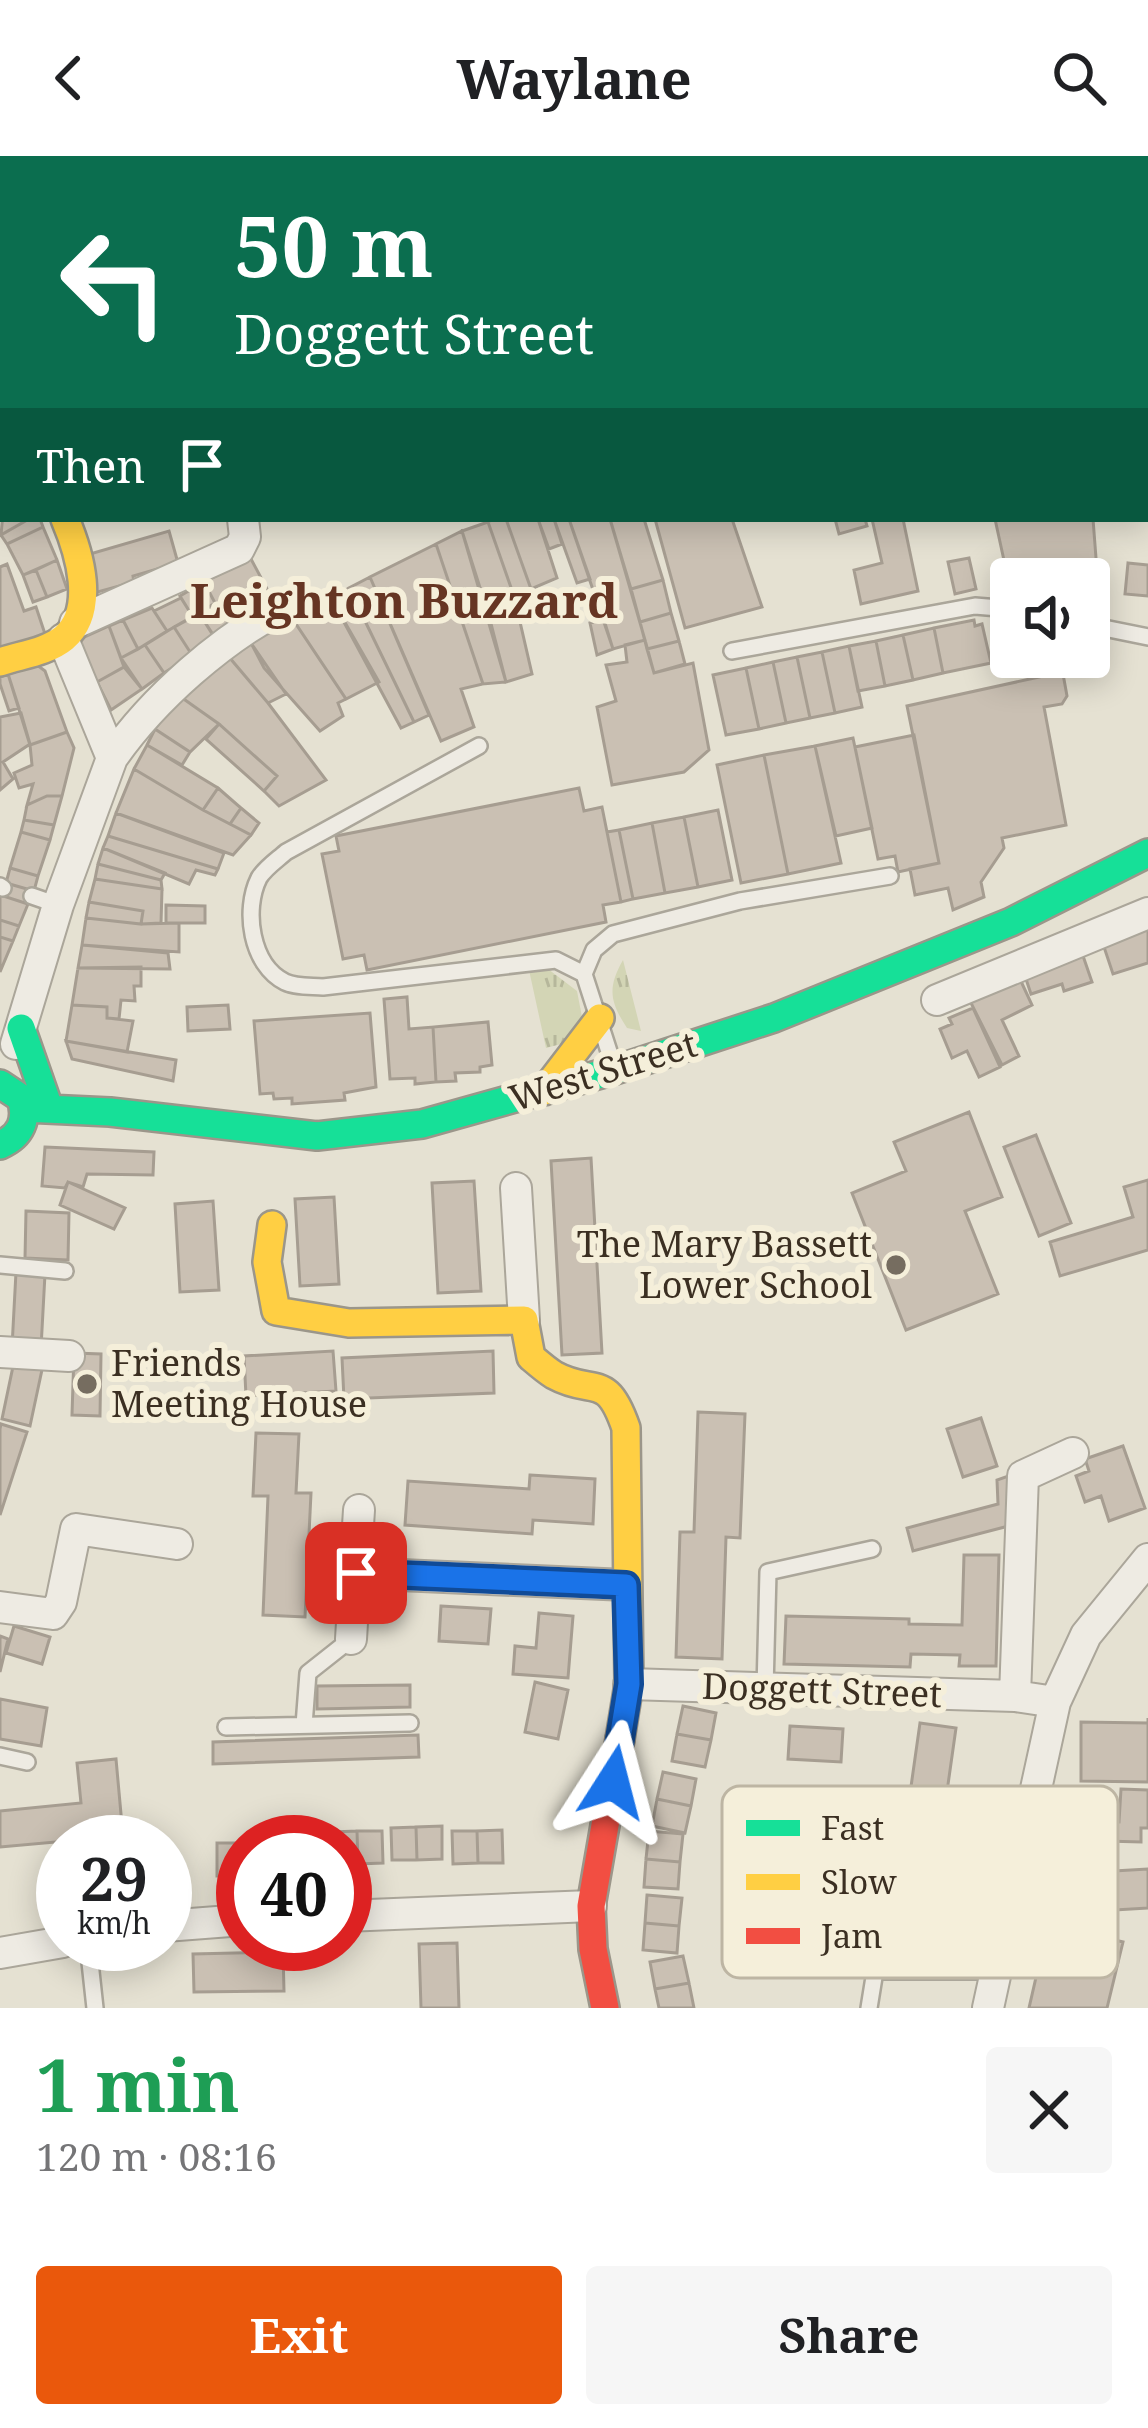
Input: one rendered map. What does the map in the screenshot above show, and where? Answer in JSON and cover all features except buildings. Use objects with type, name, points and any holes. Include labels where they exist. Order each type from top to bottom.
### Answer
[{"type":"street","points":[[70,522],[82,595],[69,631],[82,683],[112,758]]},
{"type":"street","points":[[0,662],[239,549],[245,537],[243,522]]},
{"type":"street","points":[[0,1145],[18,1135],[21,1028],[45,901],[112,758],[137,721],[178,680],[286,605]]},
{"type":"street","name":"West Street","points":[[20,1096],[317,1136],[422,1124],[615,1070],[775,1018],[989,931],[1148,853]]},
{"type":"street","points":[[937,1000],[1148,913]]},
{"type":"street","points":[[544,1091],[600,1018]]},
{"type":"street","points":[[20,1096],[21,1028]]},
{"type":"street","points":[[516,1188],[530,1358],[557,1377],[599,1386],[616,1402],[626,1428],[629,1684],[591,1906],[604,2008]]},
{"type":"street","points":[[272,1225],[267,1262],[277,1311],[349,1323],[524,1320]]},
{"type":"street","points":[[0,1352],[69,1356]]},
{"type":"street","points":[[1015,1696],[1023,1476],[1073,1453]]},
{"type":"street","points":[[351,1639],[359,1510]]},
{"type":"street","points":[[0,1607],[53,1614],[61,1602],[76,1529],[178,1544]]},
{"type":"street","points":[[1036,1786],[1054,1702],[1086,1635],[1148,1559]]},
{"type":"street","points":[[356,1573],[626,1585]]},
{"type":"street","name":"Doggett Street","points":[[629,1684],[1015,1696],[1054,1702]]},
{"type":"street","points":[[372,1915],[591,1906]]},
{"type":"street","points":[[0,1953],[36,1947]]},
{"type":"street","points":[[988,2008],[994,1978]]},
{"type":"lane","points":[[732,651],[975,606],[990,607]]},
{"type":"lane","points":[[1110,629],[1148,637]]},
{"type":"lane","points":[[479,746],[286,852],[261,874],[253,893],[256,948],[268,969],[287,984],[323,987],[556,960],[584,974]]},
{"type":"lane","points":[[615,1070],[584,974],[594,950],[613,934],[740,901],[890,876]]},
{"type":"lane","points":[[0,1265],[65,1271]]},
{"type":"lane","points":[[765,1689],[768,1572],[872,1549]]},
{"type":"lane","points":[[304,1725],[308,1673],[351,1639]]},
{"type":"lane","points":[[226,1727],[410,1723]]},
{"type":"lane","points":[[0,1756],[27,1762]]},
{"type":"lane","points":[[91,1971],[94,2008]]},
{"type":"lane","points":[[869,2008],[874,1978]]},
{"type":"green space","points":[[623,960],[641,1031],[627,1028],[614,1002],[614,979]]},
{"type":"green space","points":[[548,969],[577,991],[582,1017],[561,1044],[546,1048],[529,970]]},
{"type":"traffic: fast","points":[[25,1108],[110,1112],[317,1136],[422,1124],[615,1070],[774,1018],[1011,922],[1148,853]]},
{"type":"traffic: fast","points":[[21,1028],[49,1108]]},
{"type":"traffic: fast","points":[[0,1084],[21,1098],[24,1113],[18,1132],[0,1145]]},
{"type":"traffic: slow","points":[[0,662],[50,647],[74,626],[83,597],[82,580],[66,522]]},
{"type":"traffic: slow","points":[[544,1091],[600,1018]]},
{"type":"traffic: slow","points":[[272,1225],[267,1262],[276,1311],[349,1323],[524,1320],[531,1357],[554,1375],[598,1388],[612,1398],[626,1428],[629,1684],[620,1739]]},
{"type":"traffic: jam","points":[[605,2008],[593,1949],[591,1906],[620,1739]]},
{"type":"place","name":"The Mary Bassett Lower School","points":[[896,1265]]},
{"type":"place","name":"Friends Meeting House","points":[[87,1384]]},
{"type":"district","name":"Leighton Buzzard","points":[[404,601]]},
{"type":"route","points":[[356,1573],[626,1585],[629,1684],[613,1782]]}]
